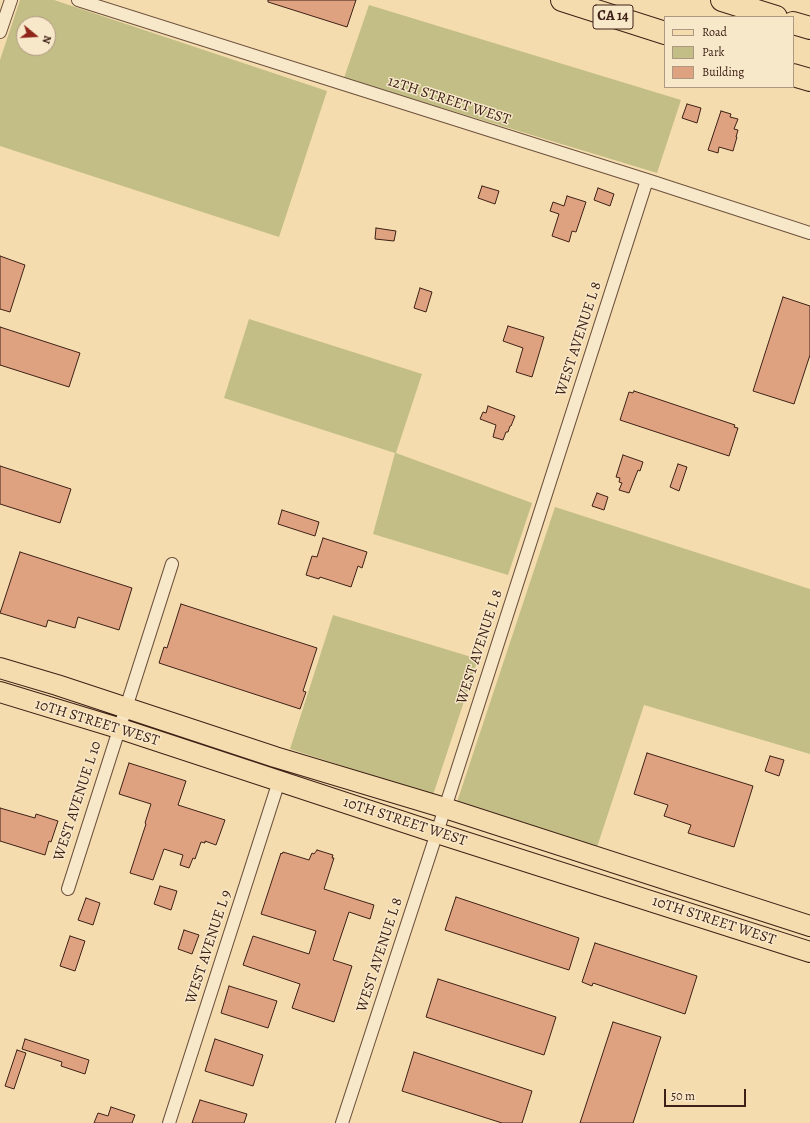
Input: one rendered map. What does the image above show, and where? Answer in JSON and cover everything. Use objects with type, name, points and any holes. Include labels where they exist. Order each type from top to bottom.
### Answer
[{"type":"highway","name":"CA 14","points":[[562,0],[664,33]]},
{"type":"highway","points":[[722,0],[773,16]]},
{"type":"highway","points":[[794,23],[810,28]]},
{"type":"highway","points":[[794,75],[810,80]]},
{"type":"main road","name":"10TH STREET WEST","points":[[0,668],[57,685],[285,760],[445,808],[810,926]]},
{"type":"main road","name":"10TH STREET WEST","points":[[0,692],[118,728],[437,833],[810,952]]},
{"type":"main road","points":[[279,781],[286,773],[294,773],[334,784],[349,786],[366,784]]},
{"type":"main road","points":[[639,897],[673,896],[736,914],[746,913],[754,908]]},
{"type":"main road","points":[[746,932],[762,925],[772,926],[810,937]]},
{"type":"street","points":[[0,32],[10,0]]},
{"type":"street","name":"12TH STREET WEST","points":[[78,0],[647,180],[810,234]]},
{"type":"street","name":"WEST AVENUE L 8","points":[[342,1123],[647,180]]},
{"type":"street","name":"WEST AVENUE L 10","points":[[68,889],[124,708],[172,564]]},
{"type":"street","name":"WEST AVENUE L 9","points":[[169,1123],[279,781]]},
{"type":"green space","points":[[20,0],[54,0],[327,91],[279,237],[0,146],[0,60]]},
{"type":"green space","points":[[369,5],[681,100],[657,173],[344,78]]},
{"type":"green space","points":[[249,319],[422,374],[396,453],[532,503],[508,575],[373,534],[395,453],[224,398]]},
{"type":"green space","points":[[555,507],[810,589],[810,754],[644,705],[597,847],[457,802]]},
{"type":"green space","points":[[333,615],[478,659],[433,795],[290,749]]},
{"type":"building","points":[[268,0],[356,0],[347,27],[268,2]]},
{"type":"building","points":[[687,104],[701,108],[697,123],[682,118]]},
{"type":"building","points":[[721,111],[731,114],[730,117],[738,119],[734,129],[738,130],[733,151],[719,147],[718,153],[708,150]]},
{"type":"building","points":[[482,186],[499,191],[495,204],[478,198]]},
{"type":"building","points":[[598,188],[614,194],[610,206],[594,200]]},
{"type":"building","points":[[567,196],[586,202],[576,232],[572,231],[569,242],[552,236],[559,214],[550,211],[553,202],[564,206]]},
{"type":"building","points":[[376,228],[396,231],[394,241],[375,239]]},
{"type":"building","points":[[0,256],[25,265],[10,312],[0,309]]},
{"type":"building","points":[[420,288],[432,292],[426,312],[414,308]]},
{"type":"building","points":[[783,297],[810,306],[810,355],[794,404],[753,391]]},
{"type":"building","points":[[508,326],[544,337],[532,377],[516,372],[523,348],[503,341]]},
{"type":"building","points":[[0,327],[80,353],[69,387],[0,365]]},
{"type":"building","points":[[634,391],[735,425],[734,427],[738,428],[729,456],[620,420],[629,392],[633,393]]},
{"type":"building","points":[[488,406],[515,416],[503,440],[493,437],[496,425],[480,419],[483,412],[486,413]]},
{"type":"building","points":[[623,455],[643,462],[640,471],[638,470],[629,493],[619,490],[622,483],[619,482],[620,478],[616,477]]},
{"type":"building","points":[[678,464],[687,467],[679,491],[670,487]]},
{"type":"building","points":[[0,466],[71,489],[60,523],[0,504]]},
{"type":"building","points":[[597,493],[608,497],[604,510],[592,506]]},
{"type":"building","points":[[282,510],[319,522],[315,536],[278,524]]},
{"type":"building","points":[[323,538],[367,552],[362,568],[358,566],[351,587],[320,577],[319,579],[306,575],[312,556],[317,557]]},
{"type":"building","points":[[20,552],[132,588],[119,630],[78,617],[75,628],[48,620],[46,627],[0,613]]},
{"type":"building","points":[[181,604],[317,648],[303,691],[306,692],[300,709],[159,663],[164,647],[167,648]]},
{"type":"building","points":[[647,753],[753,786],[734,847],[688,833],[691,825],[664,816],[668,805],[634,794]]},
{"type":"building","points":[[770,756],[784,760],[779,776],[765,771]]},
{"type":"building","points":[[129,763],[186,781],[178,805],[225,820],[216,845],[205,841],[205,843],[201,842],[195,859],[193,858],[189,868],[180,865],[183,855],[164,849],[153,880],[130,873],[151,804],[119,794]]},
{"type":"building","points":[[0,808],[35,818],[36,814],[58,821],[51,842],[49,841],[45,855],[0,841]]},
{"type":"building","points":[[317,850],[333,855],[332,858],[334,858],[324,889],[374,905],[370,919],[349,912],[333,960],[352,966],[334,1022],[292,1008],[300,984],[243,965],[253,936],[309,954],[316,931],[261,914],[281,853],[282,854],[283,852],[309,860],[312,853],[314,854]]},
{"type":"building","points":[[160,886],[177,891],[171,910],[154,904]]},
{"type":"building","points":[[456,897],[579,938],[569,970],[445,930]]},
{"type":"building","points":[[86,898],[100,903],[93,925],[78,920]]},
{"type":"building","points":[[184,930],[199,935],[192,954],[178,949]]},
{"type":"building","points":[[70,936],[85,941],[75,971],[60,966]]},
{"type":"building","points":[[595,943],[697,976],[685,1014],[593,983],[592,986],[582,982]]},
{"type":"building","points":[[438,979],[556,1017],[544,1055],[426,1017]]},
{"type":"building","points":[[229,986],[277,1001],[268,1028],[221,1013]]},
{"type":"building","points":[[613,1022],[661,1037],[633,1123],[580,1123]]},
{"type":"building","points":[[25,1039],[89,1060],[85,1074],[61,1066],[62,1062],[22,1049]]},
{"type":"building","points":[[215,1039],[263,1055],[253,1086],[205,1071]]},
{"type":"building","points":[[17,1050],[26,1053],[14,1089],[5,1086]]},
{"type":"building","points":[[414,1052],[532,1091],[522,1123],[502,1123],[402,1091]]},
{"type":"building","points":[[200,1100],[247,1114],[244,1123],[192,1123]]},
{"type":"building","points":[[111,1107],[135,1115],[132,1123],[94,1123],[98,1113],[108,1116]]}]
